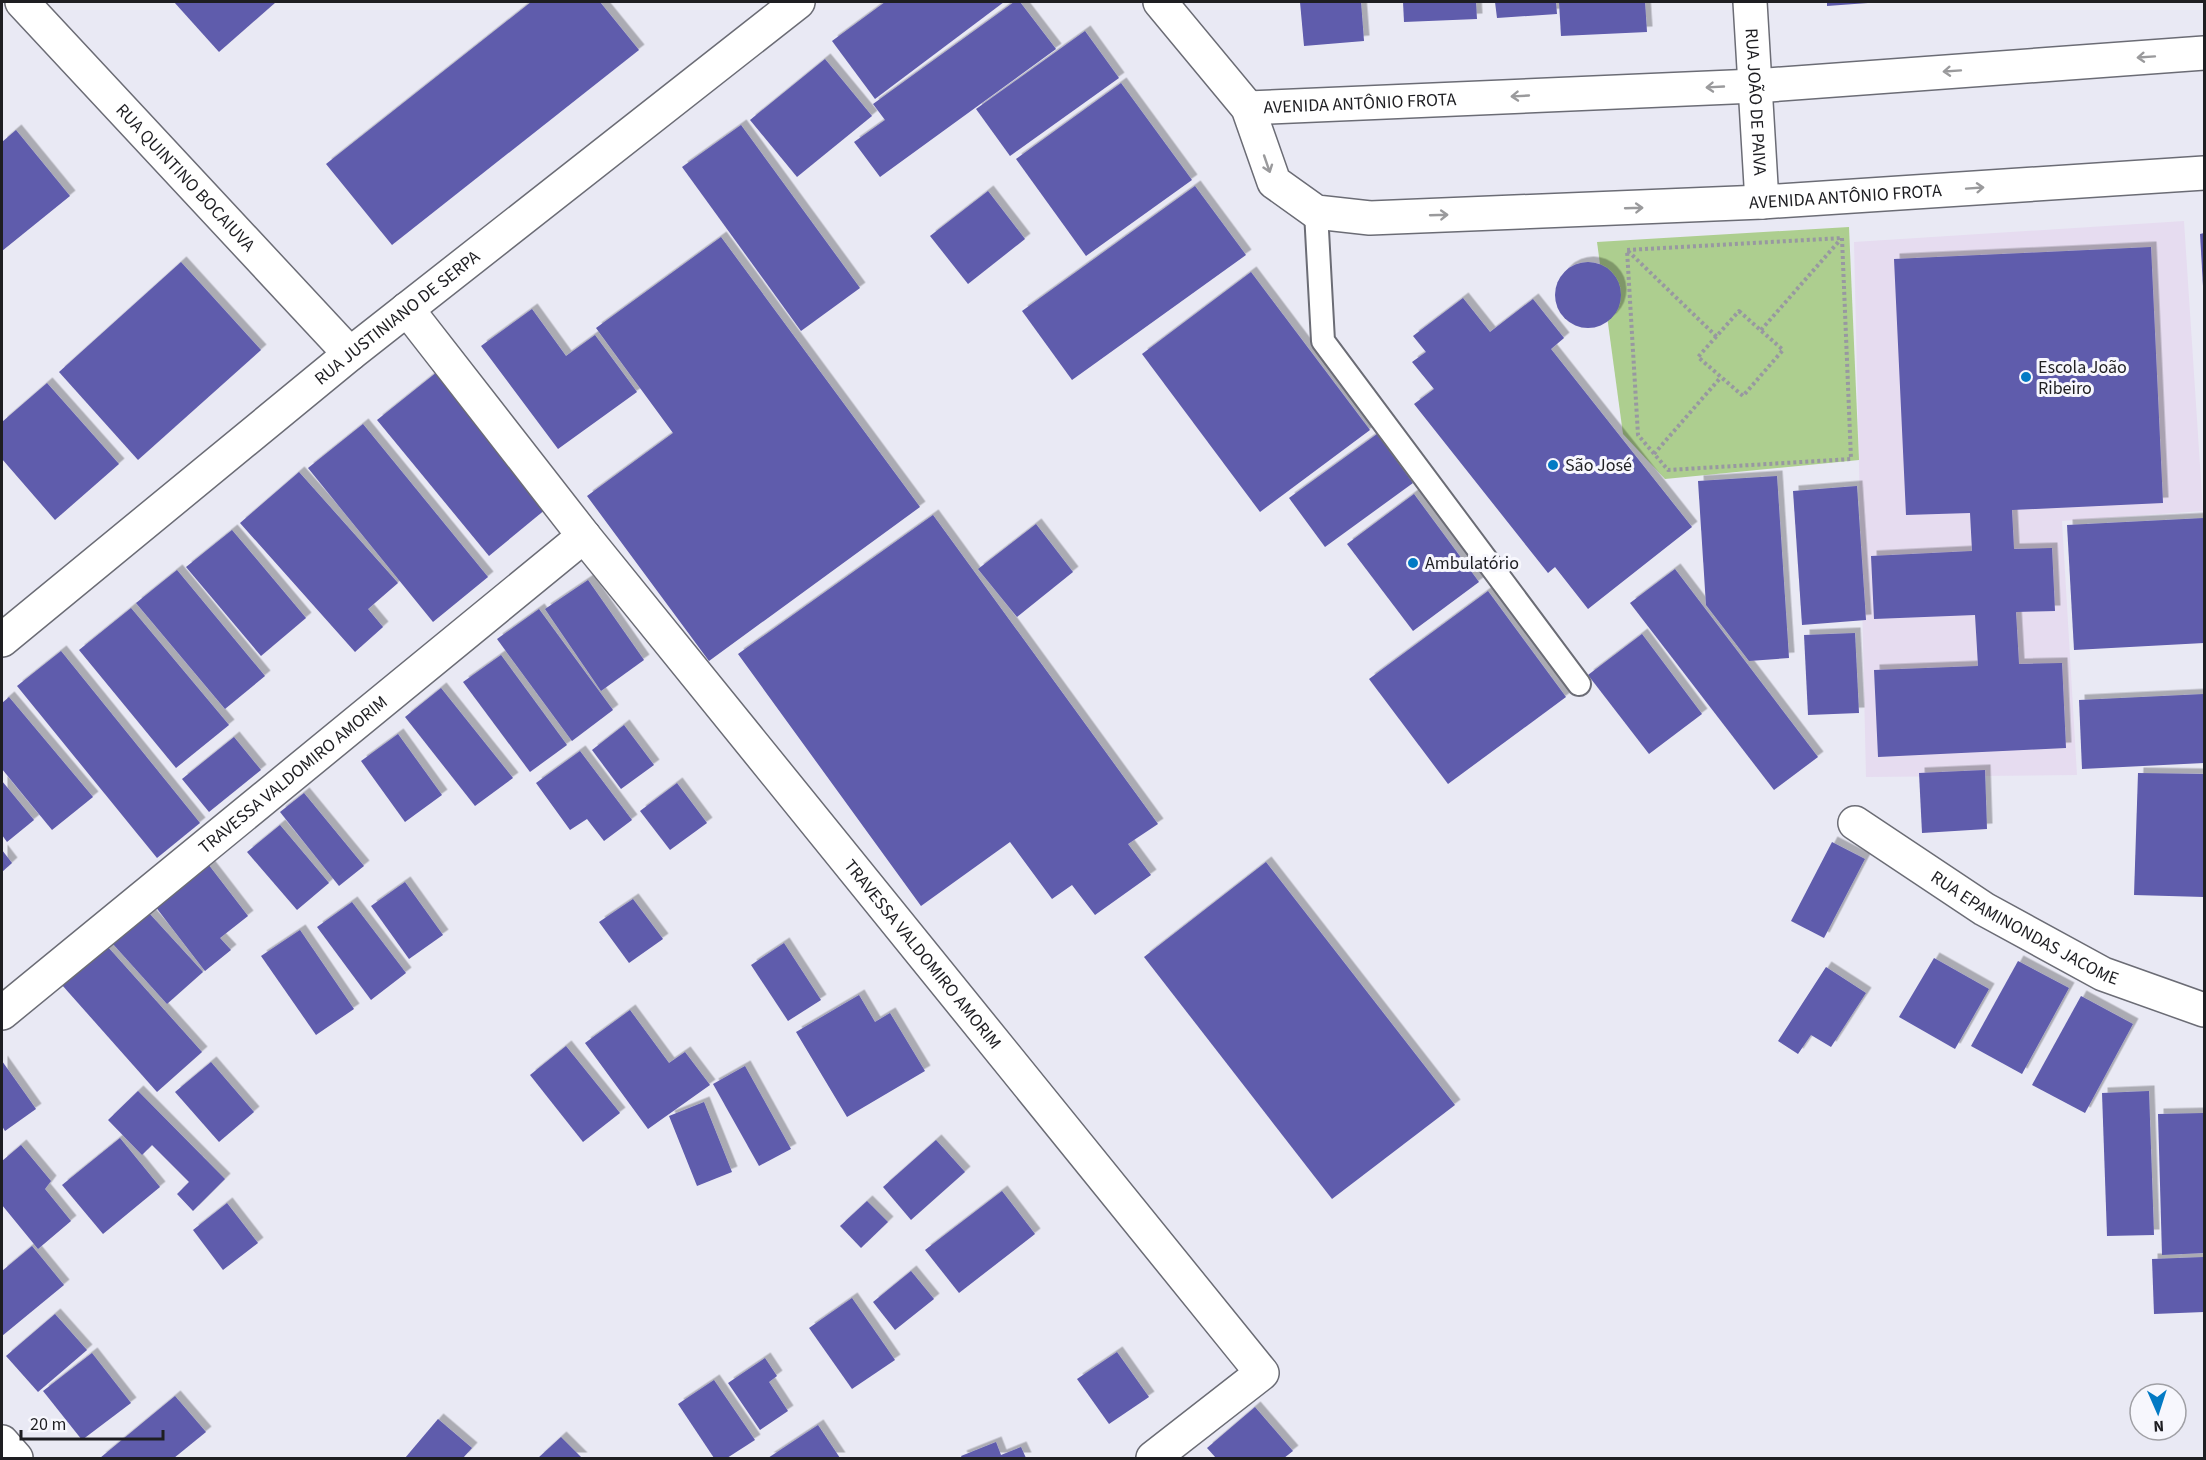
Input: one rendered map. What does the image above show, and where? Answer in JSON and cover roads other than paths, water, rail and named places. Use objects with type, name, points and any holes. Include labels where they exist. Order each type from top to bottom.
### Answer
[{"type":"street","name":"RUA QUINTINO BOCAIUVA","points":[[22,2],[350,354]]},
{"type":"street","name":"RUA JUSTINIANO DE SERPA","points":[[2,639],[350,354],[798,2]]},
{"type":"street","points":[[1160,2],[1248,108]]},
{"type":"street","name":"RUA JOÃO DE PAIVA","points":[[1750,2],[1761,202]]},
{"type":"street","name":"AVENIDA ANTÔNIO FROTA","points":[[2205,53],[1755,86],[1248,108],[1274,182],[1316,212],[1370,218],[1761,202],[2205,173]]},
{"type":"street","name":"TRAVESSA VALDOMIRO AMORIM","points":[[407,309],[584,536],[1262,1373],[1153,1458]]},
{"type":"street","name":"TRAVESSA VALDOMIRO AMORIM","points":[[2,1013],[584,536]]},
{"type":"street","name":"RUA EPAMINONDAS JACOME","points":[[1855,823],[1984,909],[2103,974],[2205,1010]]},
{"type":"street","points":[[2,1442],[16,1458]]},
{"type":"lane","points":[[1316,212],[1323,341],[1579,684]]},
{"type":"place","name":"Escola João Ribeiro","points":[[2026,377]]},
{"type":"place","name":"São José","points":[[1553,465]]},
{"type":"place","name":"Ambulatório","points":[[1413,563]]}]
